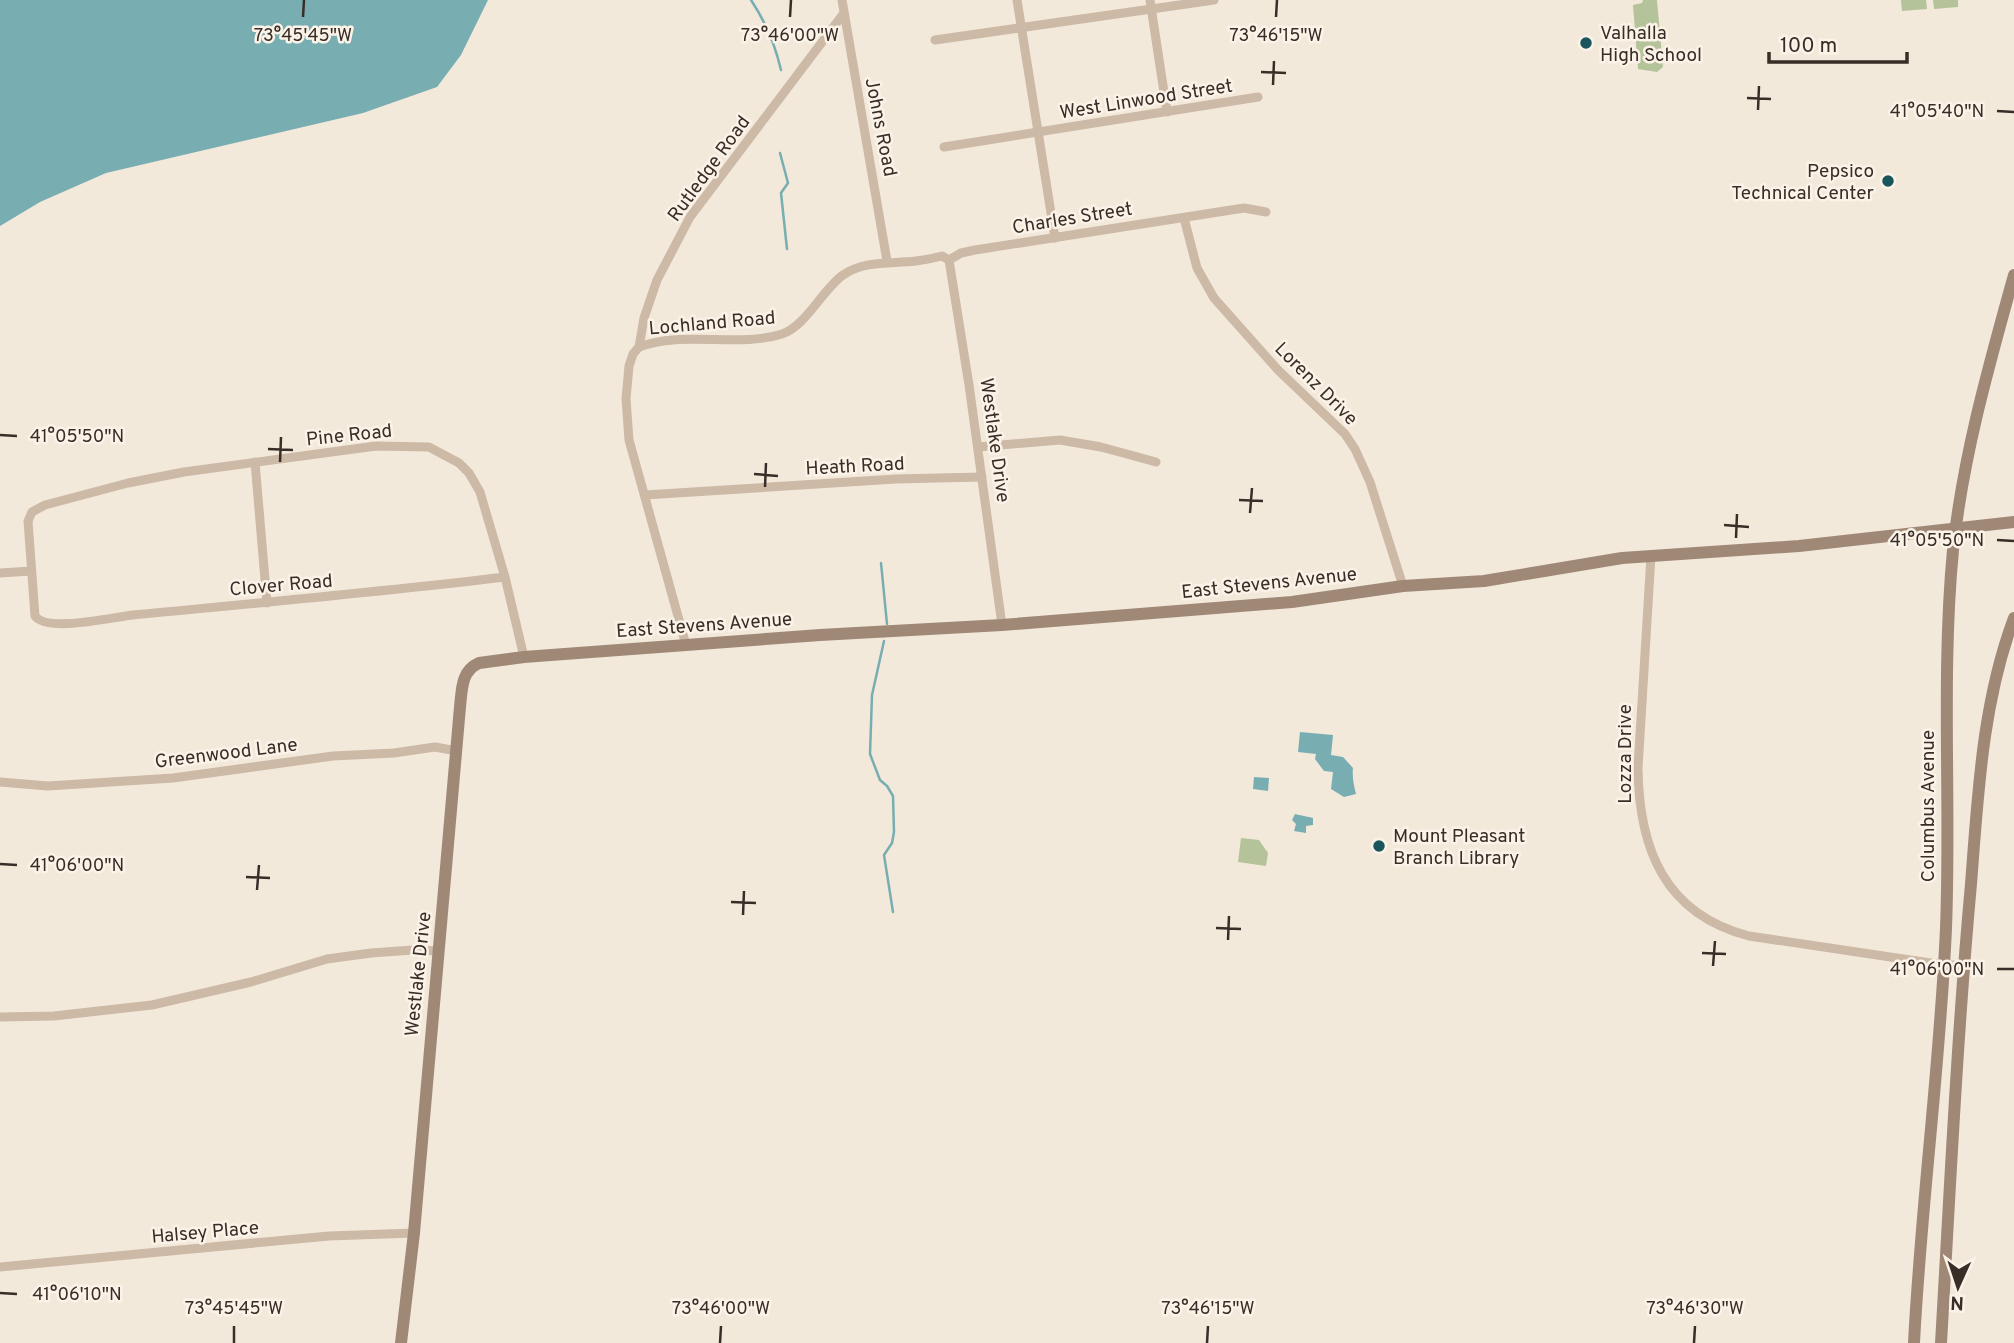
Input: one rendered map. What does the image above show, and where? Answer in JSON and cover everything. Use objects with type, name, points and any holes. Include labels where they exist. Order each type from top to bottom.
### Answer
[{"type":"street","name":"Johns Road","points":[[842,0],[887,261]]},
{"type":"street","points":[[1017,0],[1055,238]]},
{"type":"street","points":[[935,40],[1021,28],[1150,4],[1214,0]]},
{"type":"street","points":[[1150,4],[1167,112]]},
{"type":"street","name":"Rutledge Road","points":[[686,645],[629,440],[626,414],[628,366],[639,347],[643,318],[653,291],[690,217],[844,13]]},
{"type":"street","name":"West Linwood Street","points":[[944,147],[1258,97]]},
{"type":"street","name":"Charles Street","points":[[887,261],[916,261],[942,256],[949,260],[961,253],[975,250],[1244,208],[1266,212]]},
{"type":"street","name":"Lorenz Drive","points":[[1184,218],[1197,268],[1214,298],[1278,370],[1345,434],[1355,449],[1370,482],[1403,586]]},
{"type":"street","name":"Westlake Drive","points":[[949,260],[1002,625]]},
{"type":"street","name":"Lochland Road","points":[[639,347],[690,340],[766,338],[786,333],[799,323],[842,276],[865,266],[887,261]]},
{"type":"street","name":"Columbus Avenue","points":[[1914,1343],[1944,965],[1948,855],[1947,658],[1956,529],[1986,373],[2014,275]]},
{"type":"street","points":[[978,447],[1060,440],[1101,447],[1156,462]]},
{"type":"street","name":"Pine Road","points":[[31,571],[28,521],[32,512],[45,505],[128,482],[254,462],[376,446],[429,447],[447,455],[468,473],[480,492],[505,577],[524,657]]},
{"type":"street","points":[[254,462],[267,603]]},
{"type":"street","name":"Heath Road","points":[[645,495],[896,479],[982,477]]},
{"type":"street","name":"East Stevens Avenue","points":[[524,657],[820,635],[1002,625],[1292,602],[1403,586],[1484,581],[1590,562],[1747,550],[2014,522]]},
{"type":"street","name":"Lozza Drive","points":[[1651,556],[1638,797],[1645,837],[1664,878],[1700,915],[1737,933],[1944,965],[1964,965]]},
{"type":"street","points":[[0,573],[31,571]]},
{"type":"street","name":"Clover Road","points":[[31,571],[37,620],[60,624],[505,577]]},
{"type":"street","points":[[1941,1343],[1964,965],[1987,725],[2001,658],[2014,618]]},
{"type":"street","name":"Westlake Drive","points":[[401,1343],[414,1233],[463,680],[468,670],[479,663],[524,657]]},
{"type":"street","name":"Greenwood Lane","points":[[0,782],[48,786],[173,778],[333,756],[394,753],[435,747],[457,751]]},
{"type":"street","points":[[0,1017],[54,1016],[152,1005],[251,982],[327,959],[385,952],[439,951]]},
{"type":"street","name":"Halsey Place","points":[[0,1267],[329,1236],[414,1233]]},
{"type":"green space","points":[[1643,0],[1657,0],[1663,67],[1657,72],[1638,69],[1633,5],[1642,3]]},
{"type":"green space","points":[[1901,0],[1926,0],[1927,9],[1902,11]]},
{"type":"green space","points":[[1933,0],[1958,0],[1958,7],[1934,9]]},
{"type":"green space","points":[[1241,838],[1259,840],[1268,853],[1266,866],[1238,862]]},
{"type":"water","points":[[0,0],[488,0],[461,55],[437,87],[363,113],[106,173],[40,202],[0,226]]},
{"type":"water","points":[[1300,732],[1333,735],[1331,755],[1343,757],[1353,768],[1356,794],[1344,797],[1331,789],[1333,772],[1324,771],[1315,759],[1316,754],[1298,752]]},
{"type":"water","points":[[1254,777],[1269,778],[1268,791],[1253,789]]},
{"type":"water","points":[[1295,814],[1313,818],[1313,825],[1306,826],[1306,833],[1294,831],[1296,824],[1292,820]]},
{"type":"waterway","points":[[751,0],[769,33],[781,70]]},
{"type":"waterway","points":[[780,153],[788,183],[781,193],[787,249]]},
{"type":"waterway","points":[[881,563],[887,624]]},
{"type":"waterway","points":[[884,641],[872,695],[870,754],[880,780],[893,796],[894,832],[892,843],[884,855],[893,912]]},
{"type":"place","name":"Valhalla High School","points":[[1586,43]]},
{"type":"place","name":"Pepsico Technical Center","points":[[1888,181]]},
{"type":"place","name":"Mount Pleasant Branch Library","points":[[1379,846]]}]
